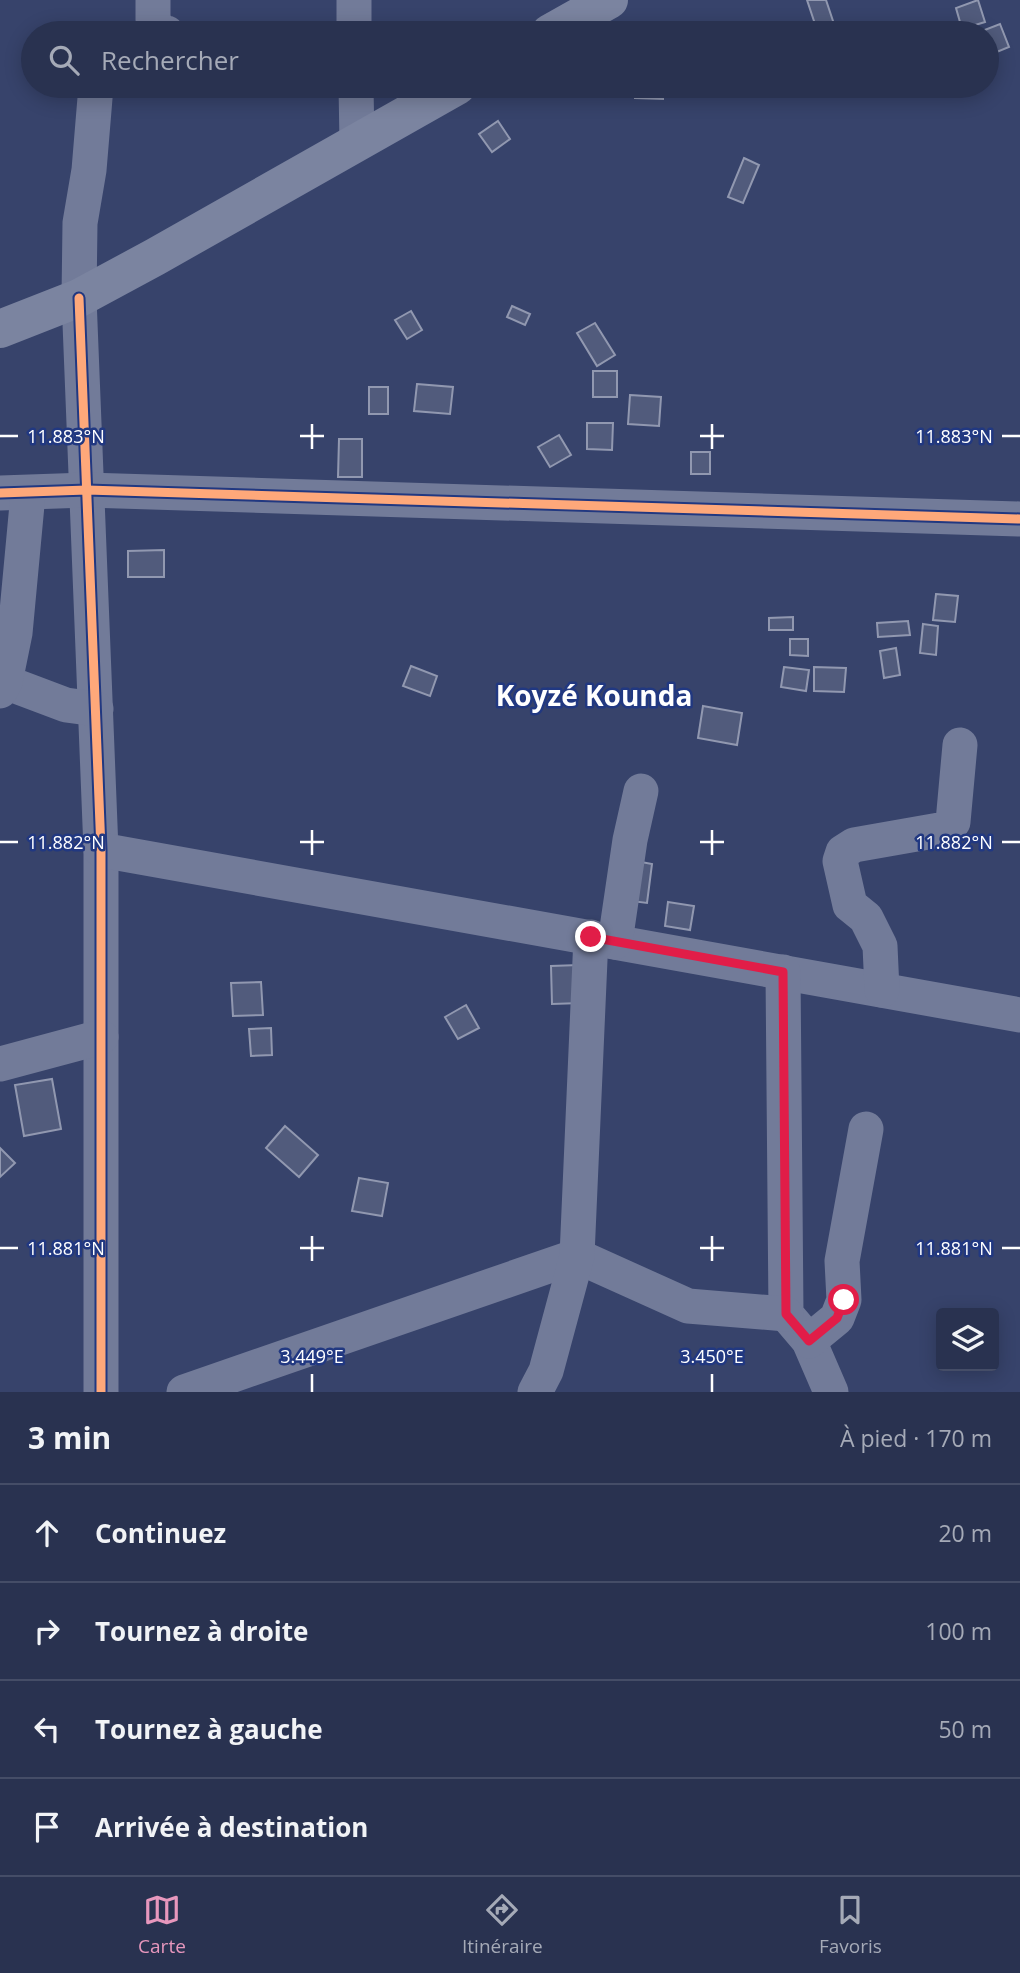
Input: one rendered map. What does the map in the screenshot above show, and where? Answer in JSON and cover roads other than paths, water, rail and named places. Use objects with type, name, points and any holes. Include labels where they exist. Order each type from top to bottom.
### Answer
[{"type":"main road","points":[[571,21],[609,0]]},
{"type":"main road","points":[[0,329],[79,298],[436,98]]},
{"type":"street","points":[[153,0],[154,21]]},
{"type":"street","points":[[354,0],[354,21]]},
{"type":"street","points":[[95,98],[89,170],[80,223],[79,298],[101,850],[101,1392]]},
{"type":"street","points":[[356,98],[357,142]]},
{"type":"street","points":[[96,709],[3,687],[15,632],[14,494],[87,490],[1020,519]]},
{"type":"street","points":[[882,990],[880,946],[866,918],[850,905],[840,861],[843,852],[854,845],[945,830],[953,822],[960,745]]},
{"type":"street","points":[[535,1392],[546,1371],[577,1256],[603,939],[641,791]]},
{"type":"street","points":[[101,850],[1020,1015]]},
{"type":"street","points":[[783,972],[786,1314],[809,1341],[831,1392]]},
{"type":"street","points":[[0,1064],[101,1037]]},
{"type":"street","points":[[809,1341],[837,1318],[844,1300],[842,1261],[866,1129]]},
{"type":"street","points":[[184,1392],[577,1256],[688,1306],[786,1314]]},
{"type":"district","name":"Koyzé Kounda","points":[[594,695]]}]
